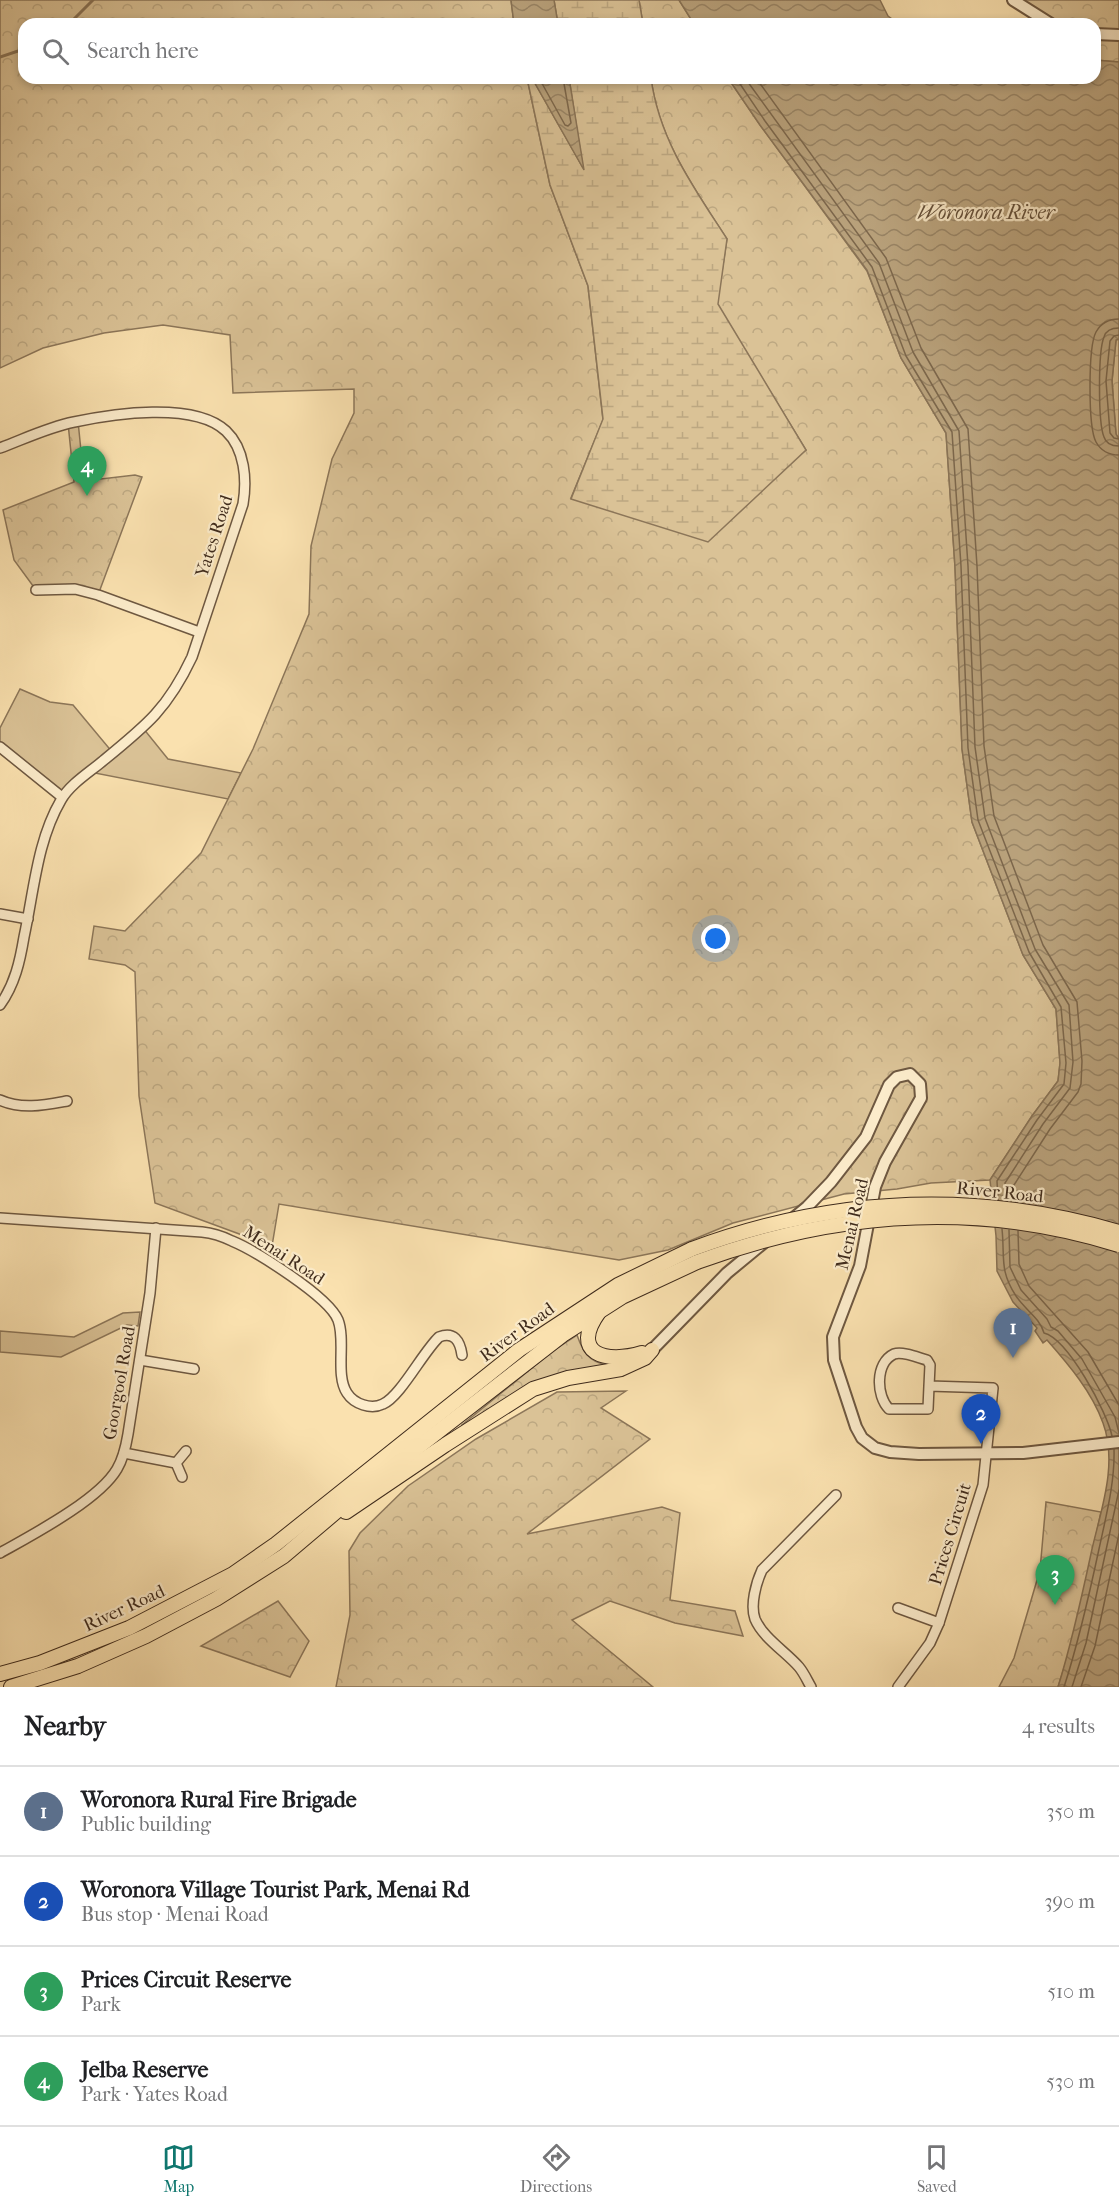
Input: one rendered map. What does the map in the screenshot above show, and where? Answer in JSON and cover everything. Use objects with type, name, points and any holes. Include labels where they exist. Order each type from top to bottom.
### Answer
[{"type":"main road","name":"River Road","points":[[0,1674],[51,1659],[129,1628],[233,1574],[276,1544],[519,1350],[618,1285],[769,1224],[842,1210],[885,1205],[939,1204],[1040,1213],[1119,1232]]},
{"type":"main road","name":"River Road","points":[[11,1687],[78,1666],[180,1619],[284,1556],[350,1500],[564,1334],[603,1308],[657,1279],[694,1255],[860,1220],[895,1218],[963,1218],[1022,1223],[1076,1233],[1119,1245]]},
{"type":"main road","points":[[603,1308],[588,1333],[589,1345],[594,1353],[612,1359],[630,1357],[652,1350]]},
{"type":"main road","points":[[322,1526],[359,1505],[445,1445],[533,1389],[567,1378],[621,1369],[645,1358],[652,1350]]},
{"type":"street","points":[[1012,0],[1041,18]]},
{"type":"street","points":[[1101,34],[1119,35]]},
{"type":"street","name":"Yates Road","points":[[0,448],[73,422],[117,415],[184,414],[206,419],[225,431],[237,448],[243,462],[246,486],[243,504],[192,657],[181,681],[152,720],[62,797],[49,823],[41,848],[17,971],[0,1005]]},
{"type":"street","points":[[36,590],[75,589],[98,595],[199,632]]},
{"type":"street","points":[[0,747],[62,797]]},
{"type":"street","points":[[0,914],[28,919]]},
{"type":"street","name":"Menai Road","points":[[652,1350],[727,1273],[807,1207],[831,1182],[866,1137],[889,1085],[897,1077],[910,1074],[920,1084],[921,1098],[885,1162],[875,1187],[860,1266],[833,1337],[834,1360],[856,1427],[862,1438],[869,1445],[890,1452],[988,1454],[1023,1453],[1119,1442]]},
{"type":"street","points":[[0,1100],[23,1106],[68,1101]]},
{"type":"street","name":"Menai Road","points":[[0,1218],[210,1233],[233,1241],[260,1256],[316,1295],[329,1307],[338,1319],[342,1340],[342,1375],[346,1391],[356,1402],[369,1406],[383,1404],[393,1396],[439,1337],[445,1335],[456,1338],[461,1344],[462,1355]]},
{"type":"street","name":"Goorgool Road","points":[[0,1553],[90,1498],[116,1470],[124,1453],[140,1360],[150,1293],[156,1228]]},
{"type":"street","points":[[901,1353],[927,1360],[930,1365],[929,1386],[928,1409],[889,1409],[883,1403],[879,1387],[884,1365],[894,1354],[901,1353]]},
{"type":"street","points":[[140,1360],[194,1369]]},
{"type":"street","name":"Prices Circuit","points":[[898,1687],[930,1643],[939,1623],[984,1485],[988,1454],[993,1388],[929,1386]]},
{"type":"street","points":[[176,1463],[186,1451]]},
{"type":"street","points":[[124,1453],[176,1463]]},
{"type":"street","points":[[176,1463],[182,1477]]},
{"type":"street","points":[[811,1687],[801,1670],[760,1628],[754,1617],[753,1606],[757,1581],[762,1570],[836,1495]]},
{"type":"street","points":[[898,1608],[939,1623]]},
{"type":"green space","points":[[0,0],[511,0],[513,18],[18,18],[18,84],[528,84],[550,185],[588,286],[603,420],[571,498],[806,450],[717,304],[727,239],[691,182],[670,143],[655,101],[652,84],[732,84],[867,271],[901,358],[946,433],[955,567],[962,749],[972,822],[1023,955],[1056,1009],[1060,1063],[1058,1081],[990,1180],[931,1183],[844,1194],[733,1223],[668,1250],[619,1260],[279,1204],[272,1246],[155,1203],[139,1096],[135,972],[125,965],[89,959],[94,926],[125,931],[201,853],[253,749],[309,614],[311,546],[332,459],[354,413],[354,389],[233,393],[230,335],[163,325],[104,333],[43,348],[0,368]]},
{"type":"green space","points":[[554,0],[639,0],[642,18],[557,18]]},
{"type":"green space","points":[[639,0],[679,0],[690,18],[642,18]]},
{"type":"green space","points":[[1013,0],[1119,0],[1119,62],[1101,60],[1101,18],[1036,18]]},
{"type":"green space","points":[[528,84],[535,84],[583,168],[570,84],[652,84],[655,101],[670,143],[691,182],[727,239],[718,304],[806,450],[708,542],[571,499],[603,419],[588,286],[550,185]]},
{"type":"green space","points":[[1119,339],[1119,439],[1116,435],[1112,381],[1116,340]]},
{"type":"green space","points":[[78,421],[84,481],[135,475],[142,477],[98,595],[36,590],[14,560],[3,510],[74,482],[68,423]]},
{"type":"green space","points":[[20,689],[50,702],[73,705],[113,753],[143,728],[168,759],[241,773],[228,799],[90,772],[62,797],[0,747],[0,728]]},
{"type":"green space","points":[[140,1312],[138,1326],[127,1325],[61,1357],[0,1352],[0,1331],[74,1337],[123,1313]]},
{"type":"green space","points":[[577,1335],[587,1355],[606,1365],[559,1374],[464,1428],[462,1425],[554,1350]]},
{"type":"green space","points":[[626,1391],[601,1408],[650,1439],[527,1534],[662,1507],[680,1513],[670,1600],[735,1611],[743,1636],[675,1623],[610,1601],[572,1620],[653,1687],[336,1687],[350,1615],[349,1551],[360,1533],[408,1486],[476,1439],[557,1392]]},
{"type":"green space","points":[[1046,1502],[1101,1512],[1073,1640],[1058,1687],[999,1687],[1014,1658],[1040,1570]]},
{"type":"green space","points":[[278,1601],[309,1641],[290,1677],[201,1646]]},
{"type":"water","points":[[511,0],[554,0],[557,18],[513,18]]},
{"type":"water","points":[[679,0],[880,0],[891,18],[690,18]]},
{"type":"water","name":"Woronora River","points":[[1101,60],[1119,62],[1119,339],[1116,340],[1112,381],[1116,434],[1119,439],[1119,1687],[1058,1687],[1106,1487],[1109,1454],[1103,1423],[1086,1390],[1047,1340],[1043,1343],[1035,1331],[1037,1328],[1013,1302],[997,1271],[990,1180],[1058,1081],[1060,1063],[1056,1009],[1023,955],[972,822],[962,749],[955,567],[946,433],[901,358],[867,270],[732,84],[1101,84]]},
{"type":"water","points":[[535,84],[570,84],[584,170]]},
{"type":"waterway","points":[[75,18],[93,0]]},
{"type":"waterway","points":[[0,57],[18,51]]},
{"type":"place","name":"Jelba Reserve","points":[[87,496]]},
{"type":"place","name":"Woronora Rural Fire Brigade","points":[[1013,1358]]},
{"type":"place","name":"Woronora Village Tourist Park, Menai Rd","points":[[981,1444]]},
{"type":"place","name":"Prices Circuit Reserve","points":[[1055,1605]]}]
